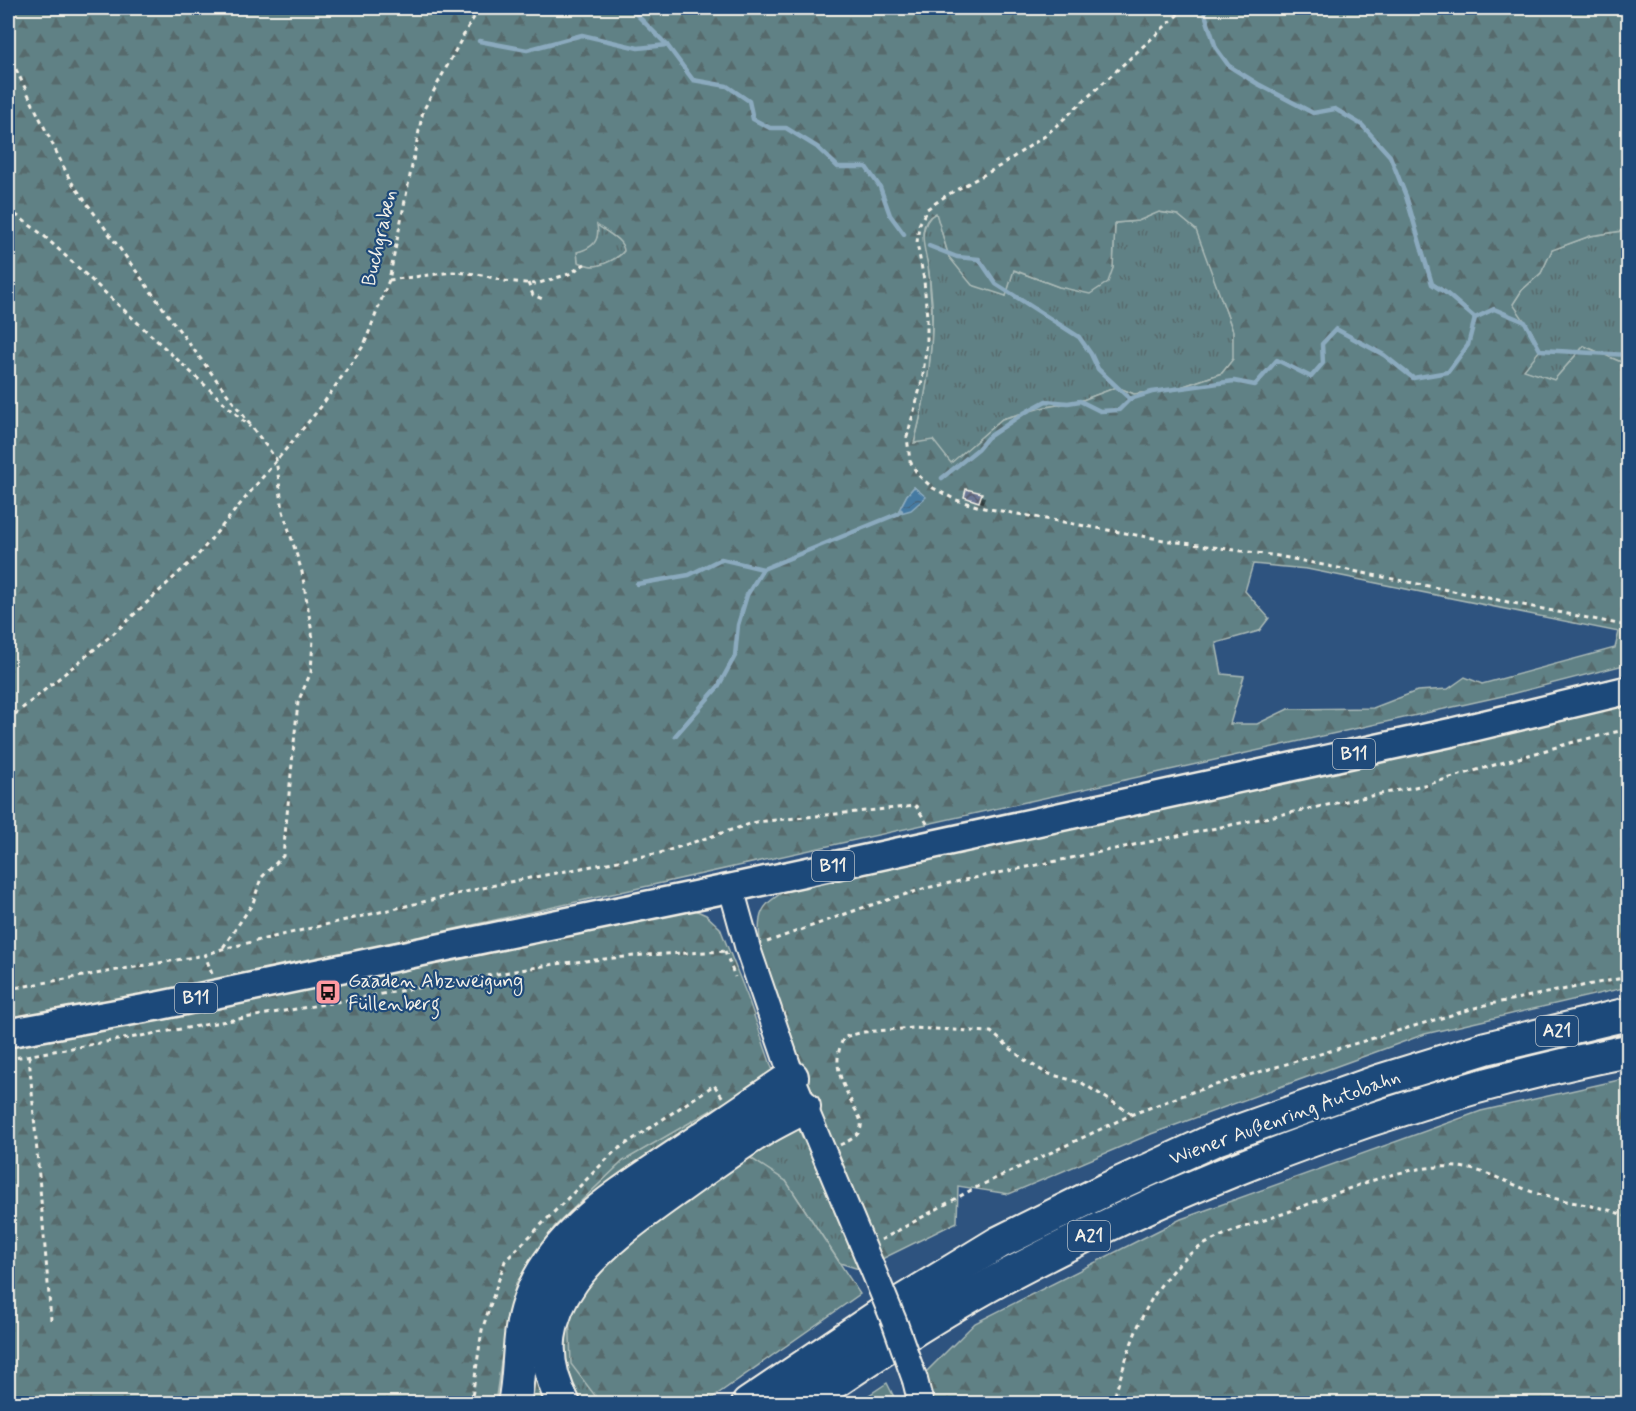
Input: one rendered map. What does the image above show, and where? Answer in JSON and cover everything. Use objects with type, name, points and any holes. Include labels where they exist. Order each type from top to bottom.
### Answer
[{"type":"highway","name":"Wiener Außenring Autobahn","points":[[748,1404],[880,1315],[998,1243],[1107,1189],[1216,1139],[1379,1081],[1486,1048],[1629,1014]]},
{"type":"highway","name":"Wiener Außenring Autobahn","points":[[802,1404],[887,1347],[1010,1274],[1118,1221],[1226,1173],[1397,1112],[1570,1063],[1629,1050]]},
{"type":"highway","points":[[514,1404],[528,1303],[554,1256],[577,1229],[611,1200],[792,1077]]},
{"type":"highway","points":[[564,1404],[552,1373],[550,1332],[561,1298],[573,1277],[610,1239],[652,1208],[763,1130],[804,1107]]},
{"type":"highway","points":[[726,1404],[774,1386]]},
{"type":"main road","name":"B11","points":[[8,1033],[219,993],[731,888],[1442,735],[1629,690]]},
{"type":"main road","points":[[731,888],[748,949],[792,1077],[894,1321],[921,1404]]},
{"type":"path","name":"Buchgraben","points":[[8,720],[113,634],[198,555],[320,408],[363,345],[389,280],[423,111],[480,8]]},
{"type":"path","points":[[1185,8],[1045,136],[1000,166],[947,195],[927,209],[922,216],[917,243],[924,280],[927,342],[922,381],[907,445],[910,461],[918,476],[933,488],[956,500],[984,508],[1170,541],[1278,556],[1629,626]]},
{"type":"path","points":[[8,53],[70,180],[276,459],[283,511],[302,572],[313,639],[311,672],[298,702],[283,856],[261,878],[253,903],[222,948]]},
{"type":"path","points":[[8,209],[51,243],[258,434]]},
{"type":"path","points":[[389,280],[453,272],[536,284],[569,274],[585,264]]},
{"type":"path","points":[[528,283],[533,295],[545,300]]},
{"type":"path","points":[[8,1059],[555,964],[644,954],[748,949],[865,907],[926,888],[1429,784],[1574,742],[1629,729]]},
{"type":"path","points":[[8,989],[205,955],[222,948],[504,883],[660,853],[756,822],[916,806],[930,828],[936,843]]},
{"type":"path","points":[[205,955],[219,993]]},
{"type":"path","points":[[868,1257],[973,1189],[1133,1114],[1203,1089],[1485,1005],[1629,977]]},
{"type":"path","points":[[825,1152],[856,1136],[861,1127],[860,1118],[840,1078],[837,1055],[844,1037],[864,1032],[912,1028],[990,1032],[1023,1059],[1046,1073],[1082,1083],[1133,1114]]},
{"type":"path","points":[[29,1056],[51,1320]]},
{"type":"path","points":[[1112,1404],[1134,1334],[1146,1307],[1165,1281],[1185,1258],[1207,1244],[1243,1228],[1382,1178],[1410,1171],[1458,1167],[1482,1172],[1543,1196],[1590,1205],[1629,1217]]},
{"type":"green space","points":[[8,8],[1628,8],[1628,230],[1590,236],[1552,250],[1541,273],[1522,290],[1513,304],[1532,332],[1540,350],[1524,370],[1554,380],[1584,346],[1628,365],[1628,664],[1507,695],[387,944],[394,971],[528,941],[695,910],[706,915],[720,928],[748,998],[774,1074],[623,1161],[555,1226],[516,1283],[505,1335],[495,1403],[8,1403]],"holes":[[[1159,212],[1178,215],[1196,230],[1233,331],[1233,359],[1222,373],[1175,389],[1134,394],[1117,387],[1080,401],[1041,408],[1002,419],[951,463],[933,440],[914,443],[923,405],[931,347],[930,280],[923,237],[925,223],[930,217],[936,213],[949,257],[972,285],[1006,296],[1014,270],[1059,287],[1090,294],[1108,282],[1113,268],[1115,223],[1138,221]],[[597,225],[617,239],[624,251],[614,259],[597,266],[578,262],[577,252],[591,246],[597,235]],[[914,487],[925,497],[897,514]],[[1253,564],[1307,569],[1619,632],[1615,648],[1482,684],[1465,677],[1448,689],[1417,691],[1373,708],[1288,709],[1257,724],[1230,724],[1244,676],[1222,674],[1216,643],[1259,631],[1269,618],[1245,591]]]},
{"type":"green space","points":[[936,212],[949,257],[1006,296],[1013,270],[1059,287],[1113,268],[1115,223],[1138,221],[1158,212],[1178,215],[1197,230],[1233,331],[1234,359],[1222,373],[1175,389],[1134,394],[1117,387],[1080,401],[1041,408],[1002,419],[951,464],[914,444],[922,409],[932,339],[931,289],[923,239],[926,225]]},
{"type":"green space","points":[[596,224],[620,241],[624,245],[624,251],[601,265],[591,266],[578,263],[577,252],[591,245],[598,234]]},
{"type":"green space","points":[[1628,230],[1628,365],[1584,346],[1554,380],[1523,370],[1513,304],[1522,290],[1541,273],[1552,250],[1590,236]]},
{"type":"green space","points":[[1628,700],[1628,987],[1425,1034],[1151,1134],[1009,1194],[958,1186],[957,1222],[880,1260],[818,1106],[766,966],[760,941],[760,919],[766,906],[775,897],[783,892],[943,852]]},
{"type":"green space","points":[[774,1074],[862,1270],[840,1263],[786,1181],[596,1397],[608,1403],[495,1404],[505,1335],[516,1283],[555,1226],[623,1161]]},
{"type":"green space","points":[[1628,1078],[1628,1403],[931,1404],[923,1375],[975,1323],[1181,1219],[1481,1111]]},
{"type":"green space","points":[[749,1157],[786,1181],[860,1294],[709,1400],[694,1397],[670,1403],[608,1403],[596,1397],[571,1364],[569,1309],[597,1265]]},
{"type":"green space","points":[[536,1333],[555,1403],[527,1404]]},
{"type":"green space","points":[[887,1383],[897,1403],[857,1403]]},
{"type":"green space","points":[[694,1397],[709,1400],[705,1403],[670,1404]]},
{"type":"water","points":[[914,487],[926,497],[911,510],[897,514],[907,495]]},
{"type":"building","points":[[966,489],[982,493],[979,502],[964,497]]},
{"type":"waterway","points":[[630,8],[667,45],[693,80],[727,86],[749,101],[753,119],[770,128],[786,128],[817,147],[838,167],[866,167],[880,187],[890,215],[904,234]]},
{"type":"waterway","points":[[1204,11],[1216,48],[1229,66],[1313,113],[1335,109],[1362,125],[1390,156],[1406,196],[1432,284],[1475,318]]},
{"type":"waterway","points":[[479,41],[527,50],[582,35],[638,48],[667,45]]},
{"type":"waterway","points":[[929,246],[957,257],[979,259],[996,284],[1079,337],[1098,369],[1130,399]]},
{"type":"waterway","points":[[942,478],[978,449],[987,438],[1046,401],[1068,403],[1080,401],[1100,411],[1119,410],[1130,399],[1152,392],[1234,381],[1255,385],[1277,360],[1311,377],[1323,363],[1322,344],[1336,329],[1384,355],[1413,378],[1448,372],[1468,345],[1475,318],[1494,309],[1525,322],[1540,350],[1628,355]]},
{"type":"waterway","points":[[637,584],[689,575],[721,559],[763,569],[901,511]]},
{"type":"waterway","points":[[675,736],[718,687],[735,656],[738,625],[747,595],[763,569]]},
{"type":"place","name":"Gaaden Abzweigung Füllenberg","points":[[328,992]]}]
